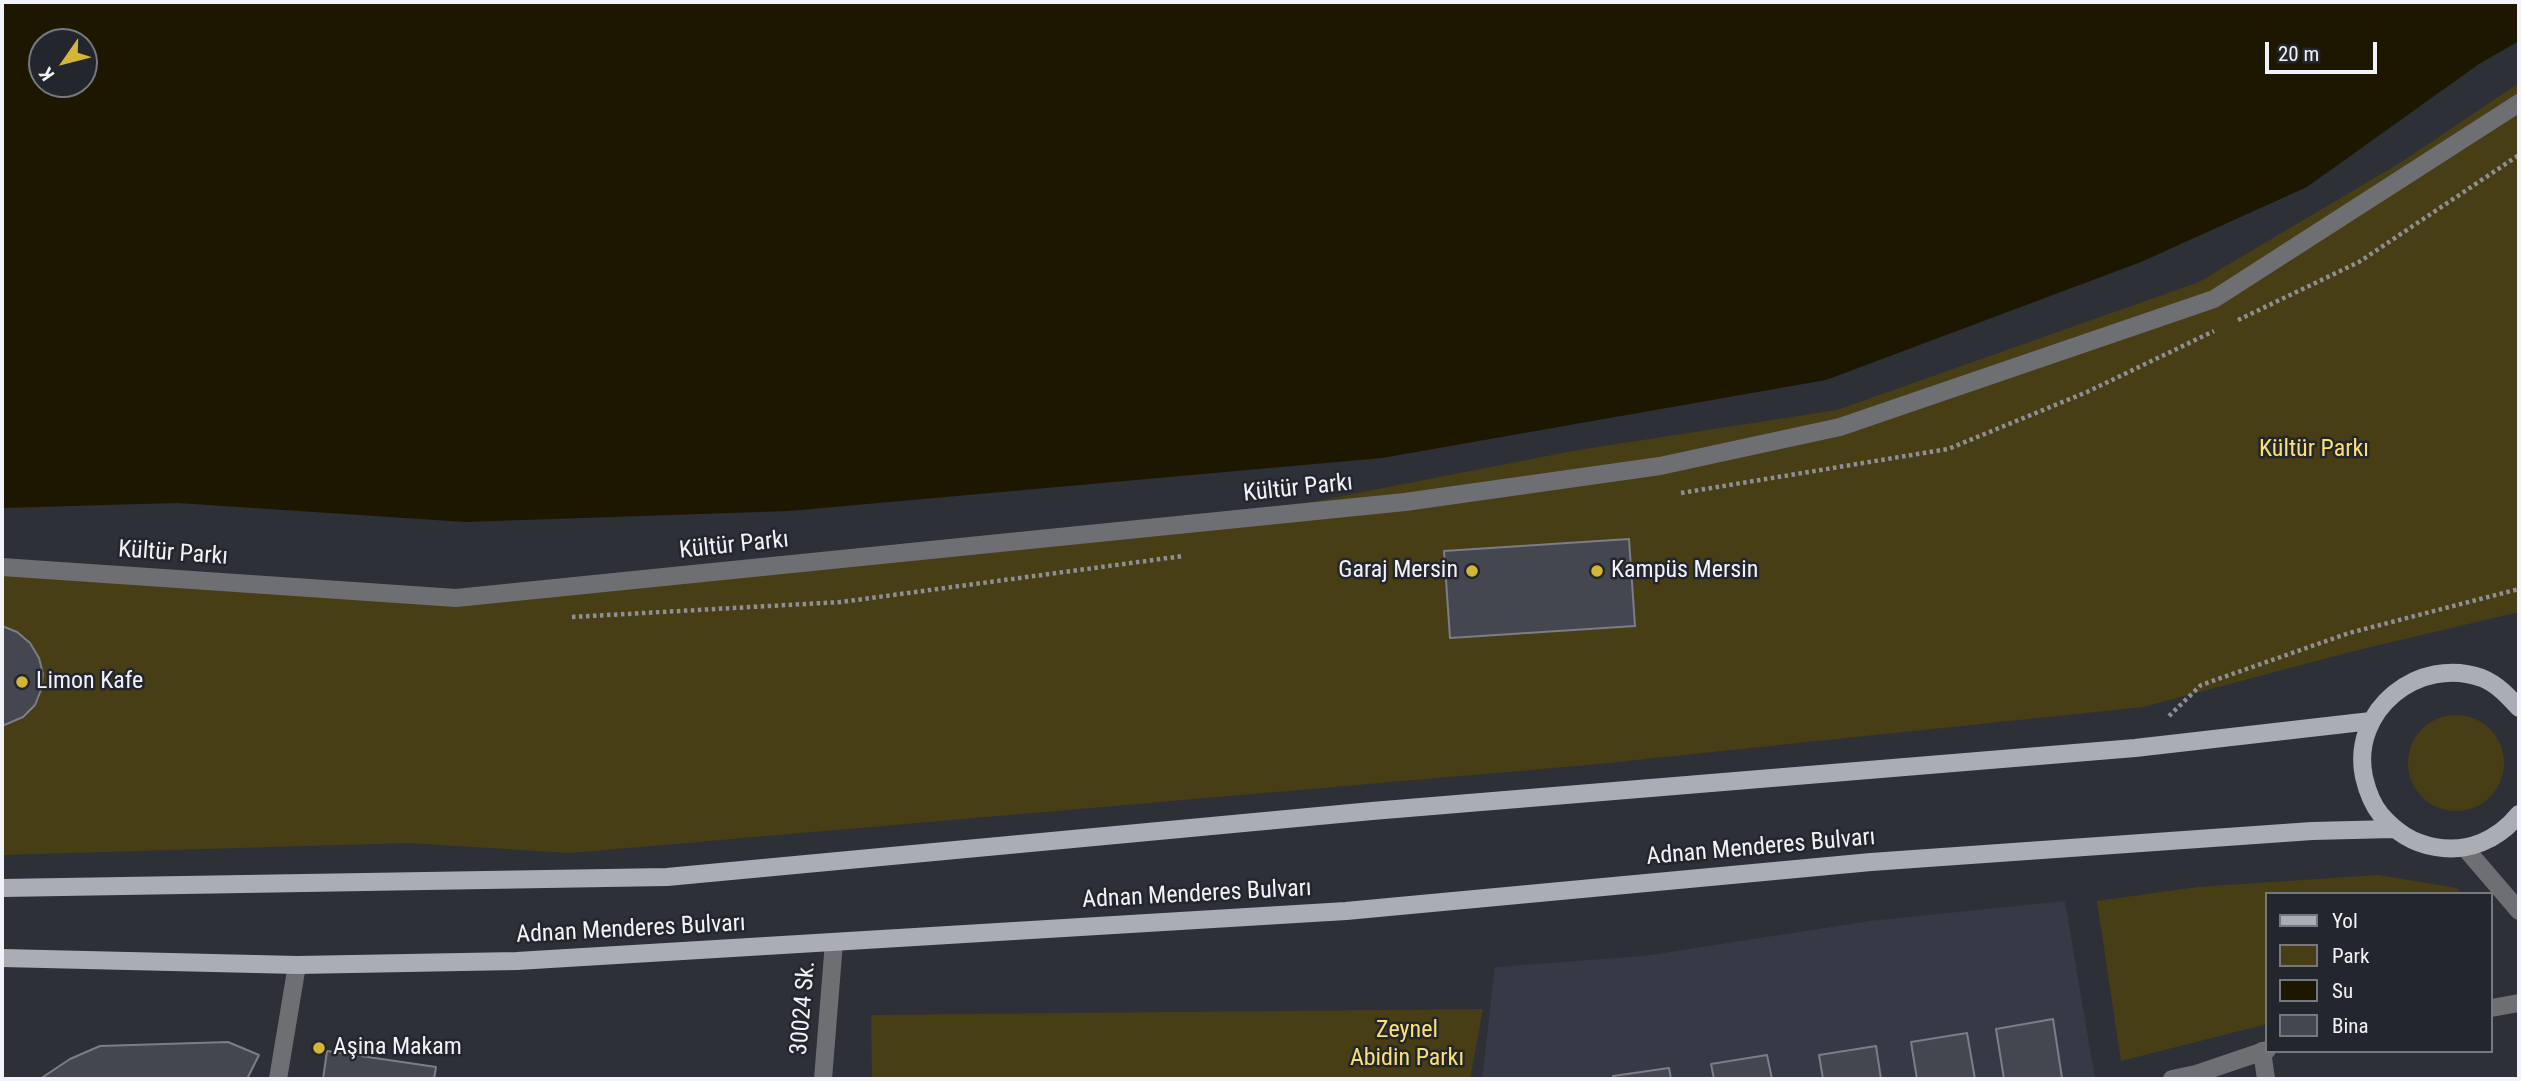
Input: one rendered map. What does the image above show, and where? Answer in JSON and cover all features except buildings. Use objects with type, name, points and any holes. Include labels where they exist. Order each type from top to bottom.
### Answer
[{"type":"main road","points":[[2519,708],[2505,692],[2482,679],[2457,673],[2431,674],[2406,684],[2386,700],[2371,721],[2363,744],[2362,766],[2367,790],[2378,811],[2393,829],[2427,846],[2465,848],[2497,836],[2519,814]]},
{"type":"main road","points":[[2,888],[667,877],[1372,811],[2135,748],[2371,721]]},
{"type":"main road","name":"Adnan Menderes Bulvarı","points":[[2,958],[297,965],[517,961],[1346,911],[1871,862],[2312,831],[2393,829]]},
{"type":"street","name":"Kültür Parkı","points":[[2,566],[456,598],[1405,502],[1660,466],[1840,427],[2214,299],[2519,103]]},
{"type":"street","points":[[2465,848],[2519,911]]},
{"type":"street","name":"30024 Sk.","points":[[823,1079],[834,942]]},
{"type":"street","points":[[278,1079],[297,965]]},
{"type":"street","points":[[2493,1008],[2519,1003]]},
{"type":"street","points":[[2172,1079],[2196,1074],[2264,1051],[2266,1079]]},
{"type":"path","points":[[2135,748],[2202,685],[2349,633],[2519,589]]},
{"type":"shaded area","points":[[2065,901],[2095,1079],[1482,1079],[1495,967],[1644,956],[1870,921]]},
{"type":"green space","name":"Kültür Parkı","points":[[2519,83],[2519,612],[2350,652],[2143,707],[1588,765],[570,853],[408,843],[2,855],[2,560],[440,589],[552,588],[1296,505],[1578,450],[1837,410],[2199,282],[2403,161]]},
{"type":"green space","points":[[2456,715],[2474,718],[2490,729],[2501,745],[2504,763],[2501,781],[2490,797],[2474,808],[2456,811],[2438,808],[2422,797],[2411,781],[2408,763],[2411,745],[2422,729],[2438,718]]},
{"type":"green space","points":[[2378,875],[2457,888],[2460,892],[2266,892],[2266,1024],[2121,1061],[2097,901],[2197,887]]},
{"type":"green space","name":"Zeynel Abidin Parkı","points":[[1483,1009],[1470,1079],[872,1079],[871,1015]]},
{"type":"water","points":[[2,2],[2519,2],[2519,41],[2479,64],[2307,187],[2141,262],[1826,380],[1382,458],[789,511],[465,522],[178,503],[2,508]]},
{"type":"place","name":"Garaj Mersin","points":[[1472,571]]},
{"type":"place","name":"Kampüs Mersin","points":[[1597,571]]},
{"type":"place","name":"Limon Kafe","points":[[22,682]]},
{"type":"place","name":"Aşina Makam","points":[[319,1048]]}]
